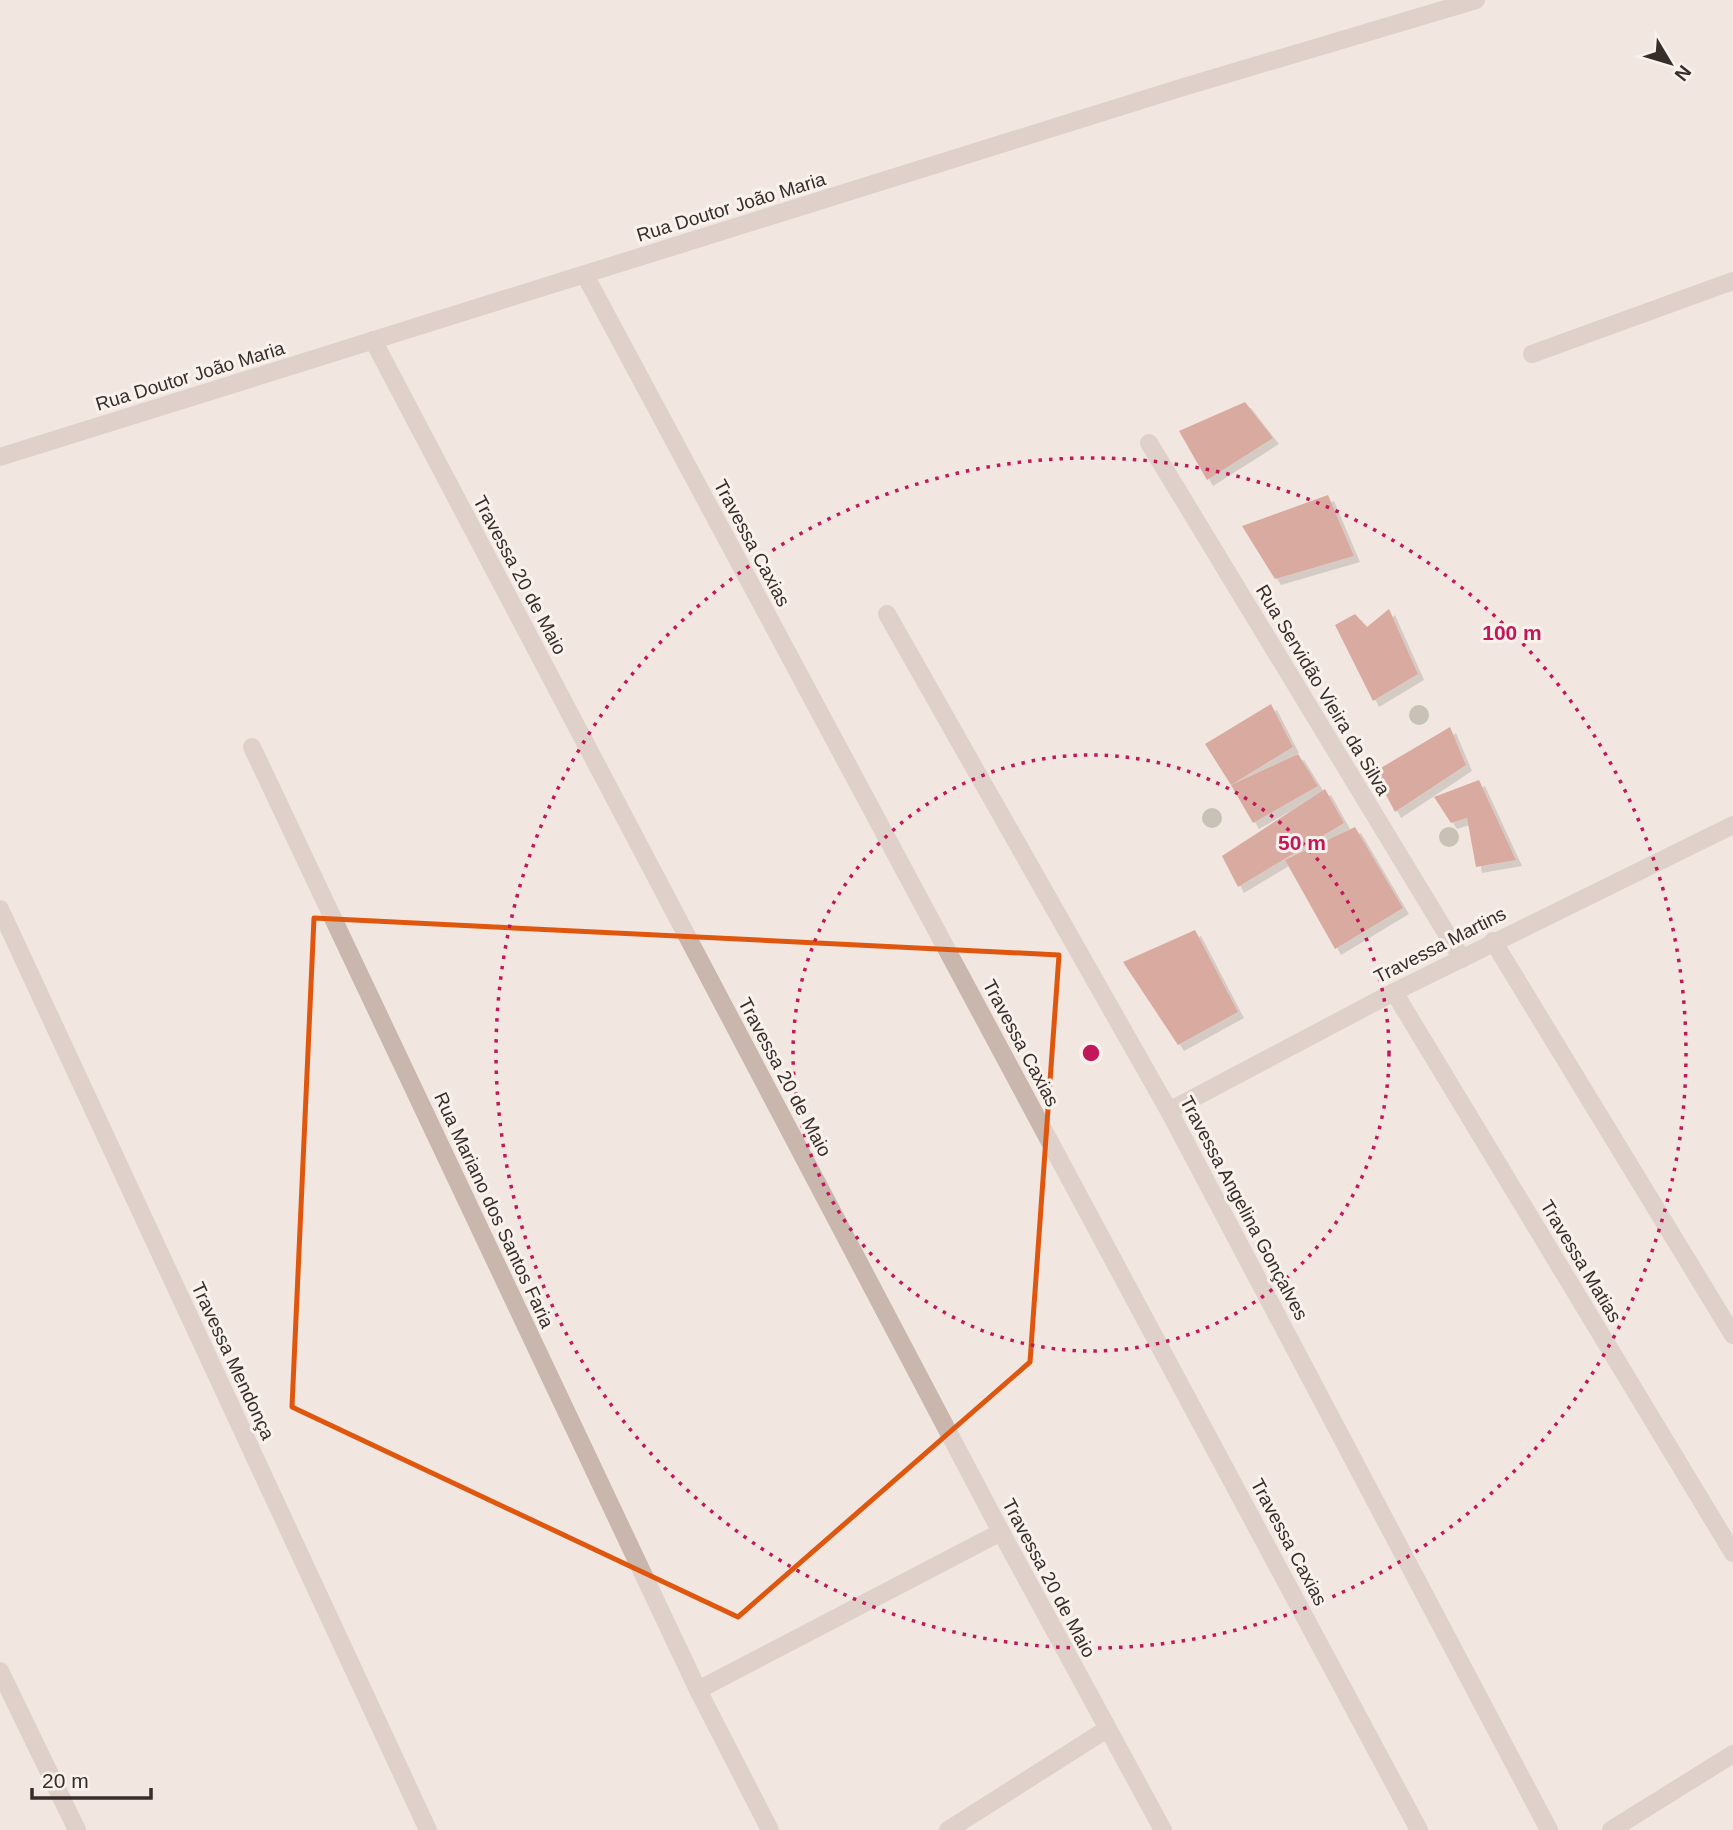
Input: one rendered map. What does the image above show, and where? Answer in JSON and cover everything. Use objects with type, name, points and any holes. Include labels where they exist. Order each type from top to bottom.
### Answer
[{"type":"street","name":"Rua Doutor João Maria","points":[[0,457],[1177,89],[1476,0]]},
{"type":"street","name":"Travessa Caxias","points":[[585,275],[1419,1830]]},
{"type":"street","points":[[1532,354],[1733,281]]},
{"type":"street","name":"Travessa 20 de Maio","points":[[373,340],[1001,1532],[1163,1830]]},
{"type":"street","name":"Rua Servidão Vieira da Silva","points":[[1149,443],[1461,958]]},
{"type":"street","name":"Travessa Angelina Gonçalves","points":[[887,614],[1169,1111],[1549,1830]]},
{"type":"street","name":"Rua Mariano dos Santos Faria","points":[[252,747],[698,1690],[770,1830]]},
{"type":"street","name":"Travessa Martins","points":[[1169,1111],[1493,941],[1733,825]]},
{"type":"street","name":"Travessa Mendonça","points":[[0,909],[428,1830]]},
{"type":"street","points":[[1493,941],[1733,1335]]},
{"type":"street","name":"Travessa Matias","points":[[1394,992],[1733,1553]]},
{"type":"street","points":[[698,1690],[1001,1532]]},
{"type":"street","points":[[0,1671],[71,1828]]},
{"type":"street","points":[[948,1830],[968,1824],[1107,1729]]},
{"type":"street","points":[[1611,1830],[1733,1754]]},
{"type":"highlighted area","points":[[314,918],[1059,955],[1030,1362],[738,1617],[292,1407]]},
{"type":"building","points":[[1245,402],[1273,438],[1207,480],[1179,431]]},
{"type":"building","points":[[1328,495],[1354,556],[1275,579],[1242,526]]},
{"type":"building","points":[[1389,609],[1418,674],[1373,701],[1335,625],[1355,614],[1367,627]]},
{"type":"building","points":[[1271,704],[1293,747],[1231,785],[1205,744]]},
{"type":"building","points":[[1450,727],[1466,765],[1395,812],[1374,772]]},
{"type":"building","points":[[1298,754],[1318,786],[1253,823],[1231,785]]},
{"type":"building","points":[[1479,780],[1516,860],[1476,867],[1467,818],[1451,823],[1434,797]]},
{"type":"building","points":[[1325,789],[1344,823],[1238,887],[1222,856]]},
{"type":"building","points":[[1355,827],[1403,908],[1335,949],[1285,860]]},
{"type":"building","points":[[1195,930],[1238,1012],[1178,1045],[1123,962]]}]
